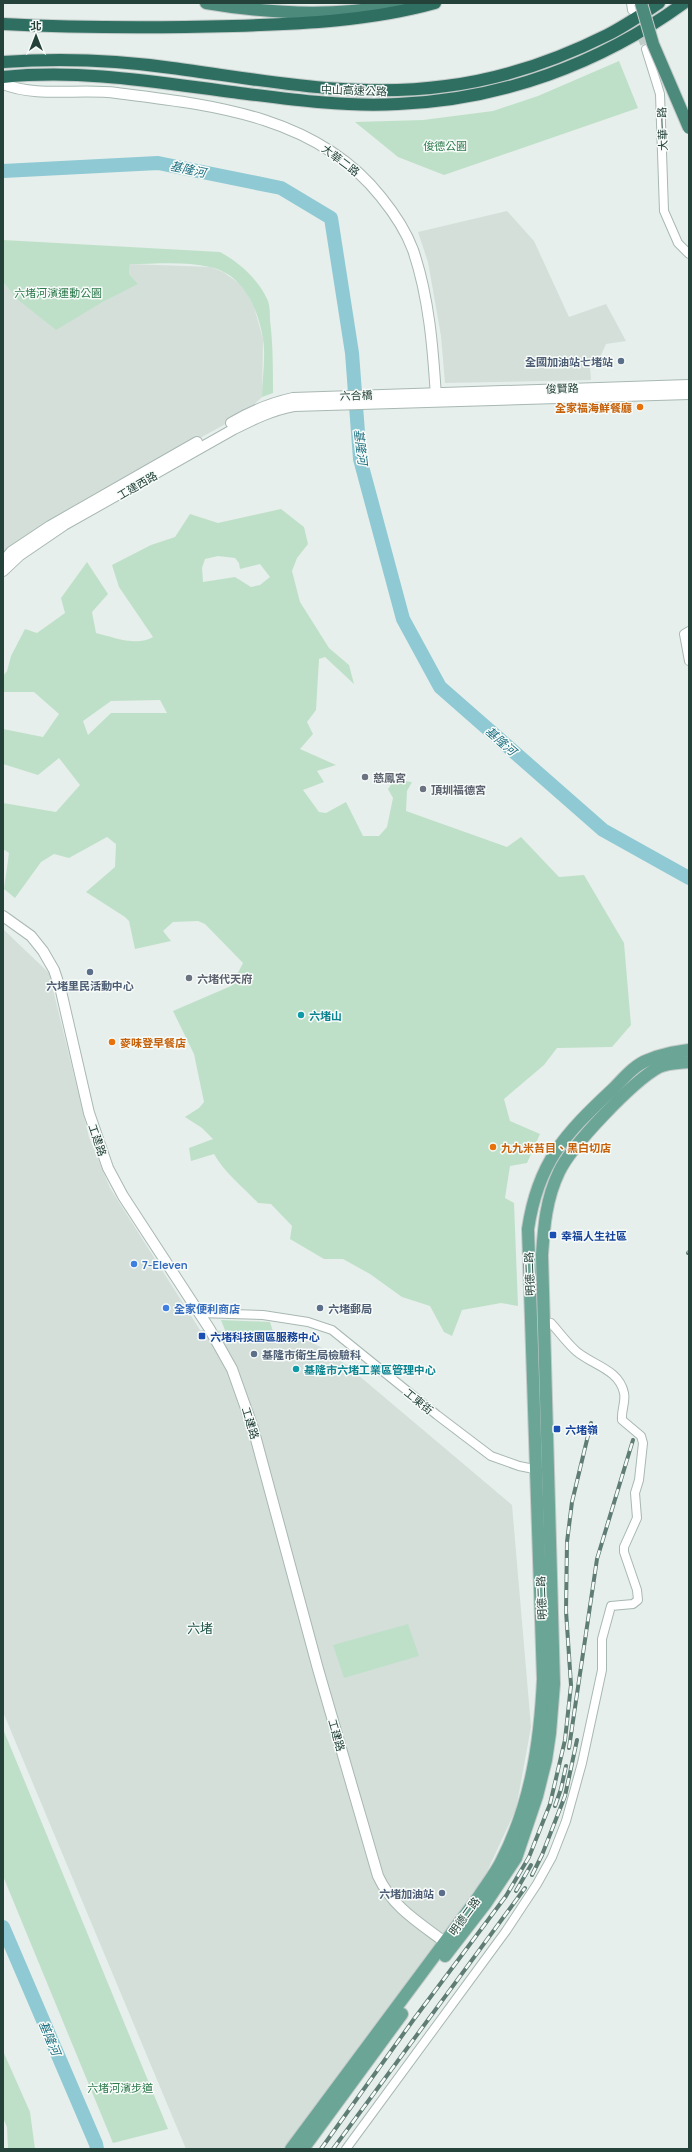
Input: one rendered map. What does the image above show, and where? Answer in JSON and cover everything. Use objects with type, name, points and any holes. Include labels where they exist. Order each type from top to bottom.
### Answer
[{"type":"highway","points":[[206,3],[250,9],[309,14],[404,3]]},
{"type":"highway","points":[[3,24],[117,28],[173,28],[308,22],[396,12],[435,3]]},
{"type":"highway","name":"中山高速公路","points":[[3,62],[86,59],[171,67],[325,88],[404,90],[446,86],[481,80],[517,71],[565,54],[608,34],[659,3]]},
{"type":"highway","name":"中山高速公路","points":[[3,77],[62,74],[122,77],[298,100],[348,104],[397,104],[443,101],[488,93],[536,81],[575,65],[616,45],[684,3]]},
{"type":"highway","points":[[634,5],[653,44],[689,128]]},
{"type":"main road","name":"明德二路","points":[[303,2149],[448,1945],[486,1903],[516,1858],[537,1796],[546,1760],[551,1726],[554,1684],[543,1470],[528,1229],[532,1202],[548,1162],[561,1143],[589,1111],[633,1069],[646,1060],[689,1050]]},
{"type":"main road","name":"明德二路","points":[[543,1470],[542,1255],[545,1212],[551,1191],[560,1171],[577,1146],[604,1116],[627,1094],[660,1066],[689,1062]]},
{"type":"main road","name":"明德二路","points":[[291,2149],[432,1967]]},
{"type":"street","name":"大華一路","points":[[646,49],[660,94],[664,211],[678,244],[689,254]]},
{"type":"street","name":"大華二路","points":[[3,84],[32,91],[84,90],[174,100],[228,110],[259,117],[296,131],[328,149],[361,175],[390,208],[403,229],[417,264],[426,304],[436,397]]},
{"type":"street","name":"大華二路","points":[[3,91],[33,97],[84,90]]},
{"type":"street","name":"俊賢路","points":[[436,397],[689,385]]},
{"type":"street","name":"俊賢路","points":[[511,394],[689,394]]},
{"type":"street","name":"六合橋","points":[[277,405],[294,406],[436,397]]},
{"type":"street","name":"工建西路","points":[[3,562],[11,552],[50,526],[250,412],[277,405]]},
{"type":"street","name":"工建西路","points":[[3,571],[20,555],[64,525],[277,405]]},
{"type":"street","points":[[689,631],[684,634],[689,661]]},
{"type":"street","name":"工建路","points":[[3,916],[31,936],[43,951],[54,970],[61,991],[89,1113],[108,1168],[123,1196],[200,1313],[232,1369],[253,1428],[318,1669],[378,1876],[384,1889],[398,1906],[448,1945]]},
{"type":"street","name":"工東街","points":[[200,1313],[263,1315],[308,1322],[332,1330],[436,1415],[491,1456],[519,1466],[543,1470]]},
{"type":"street","points":[[346,2149],[506,1931],[537,1884],[552,1857],[566,1821],[582,1762],[602,1670],[602,1639],[609,1610],[611,1606],[632,1604],[638,1600],[637,1590],[624,1552],[624,1547],[637,1518],[635,1493],[640,1473],[644,1443],[641,1436],[622,1420],[621,1410],[624,1402],[620,1381],[611,1373],[577,1352],[551,1323]]},
{"type":"shaded area","points":[[507,211],[534,241],[569,317],[606,304],[626,341],[606,344],[598,362],[590,367],[591,380],[445,383],[441,336],[428,262],[418,232]]},
{"type":"shaded area","points":[[130,264],[211,267],[223,272],[240,284],[246,291],[254,307],[263,339],[262,397],[246,412],[222,426],[57,516],[3,555],[3,282],[17,299],[101,303],[137,284],[129,274]]},
{"type":"shaded area","points":[[3,929],[49,973],[89,1137],[110,1188],[200,1330],[293,1333],[332,1353],[512,1505],[531,1727],[516,1809],[485,1876],[284,2149],[186,2149],[3,1712]]},
{"type":"green space","name":"俊德公園","points":[[619,61],[638,108],[444,175],[398,157],[355,122],[423,120],[493,111],[538,96]]},
{"type":"green space","name":"六堵河濱運動公園","points":[[3,240],[220,252],[248,272],[264,293],[268,301],[270,310],[273,393],[262,397],[264,346],[261,327],[253,304],[240,285],[232,277],[222,271],[210,267],[190,264],[130,264],[129,274],[138,284],[101,303],[56,330],[17,299],[3,282]]},
{"type":"green space","points":[[281,509],[304,527],[308,544],[297,558],[292,571],[300,602],[329,648],[349,665],[354,684],[325,657],[319,659],[316,710],[307,722],[313,734],[300,749],[336,765],[317,771],[324,782],[303,790],[319,812],[326,813],[346,802],[363,836],[379,836],[387,827],[393,798],[388,789],[394,780],[412,782],[407,791],[406,811],[507,847],[521,837],[559,877],[584,875],[624,943],[631,1025],[612,1047],[557,1048],[544,1065],[504,1099],[510,1121],[540,1134],[527,1163],[510,1166],[505,1198],[514,1203],[518,1306],[501,1303],[462,1310],[452,1336],[444,1332],[430,1306],[402,1297],[370,1274],[343,1259],[324,1259],[290,1239],[292,1226],[271,1204],[258,1203],[228,1173],[214,1154],[191,1161],[189,1148],[213,1139],[202,1128],[185,1117],[199,1108],[204,1102],[194,1054],[173,1011],[231,986],[243,963],[205,924],[198,921],[173,922],[163,931],[171,941],[135,949],[129,921],[86,892],[115,867],[116,844],[107,837],[69,858],[54,854],[41,862],[15,898],[4,889],[9,853],[3,849],[3,803],[56,812],[80,785],[59,758],[38,775],[3,764],[3,729],[43,737],[59,714],[34,692],[3,692],[3,676],[7,671],[11,656],[25,629],[37,633],[65,613],[61,598],[87,562],[108,594],[92,612],[96,633],[117,639],[132,641],[147,640],[153,637],[119,587],[112,565],[151,545],[175,537],[190,514],[218,523]],"holes":[[[218,556],[235,558],[239,563],[240,569],[260,564],[270,577],[260,585],[251,587],[235,577],[203,582],[202,568],[205,559]],[[160,700],[167,713],[111,713],[88,735],[83,721],[111,701]]]},
{"type":"green space","points":[[221,1320],[270,1322],[274,1335],[228,1338]]},
{"type":"green space","points":[[408,1624],[419,1656],[344,1678],[333,1645]]},
{"type":"green space","name":"六堵河濱步道","points":[[3,1729],[168,2129],[113,2143],[3,1876]]},
{"type":"green space","points":[[3,2051],[30,2112],[35,2149],[8,2149],[7,2127],[3,2118]]},
{"type":"waterway","name":"基隆河","points":[[3,171],[158,163],[281,188],[331,218],[352,353],[360,459],[403,619],[440,687],[603,830],[689,878]]},
{"type":"waterway","name":"基隆河","points":[[3,1927],[97,2149]]},
{"type":"tunnel","points":[[633,14],[646,49]]},
{"type":"railway","points":[[321,2149],[414,2019],[506,1896],[529,1857],[550,1804],[565,1740],[571,1685],[566,1611],[567,1542],[572,1502],[591,1423]]},
{"type":"railway","points":[[569,1748],[597,1559],[633,1440]]},
{"type":"railway","points":[[532,1875],[542,1855],[565,1796],[577,1740]]},
{"type":"railway","points":[[555,1806],[561,1789],[566,1766]]},
{"type":"railway","points":[[516,1891],[531,1865]]},
{"type":"railway","points":[[333,2149],[525,1888]]},
{"type":"place","name":"全國加油站七堵站","points":[[621,361]]},
{"type":"place","name":"全家福海鮮餐廳","points":[[640,407]]},
{"type":"place","name":"慈鳳宮","points":[[365,777]]},
{"type":"place","name":"頂圳福德宮","points":[[423,789]]},
{"type":"place","name":"六堵里民活動中心","points":[[90,972]]},
{"type":"place","name":"六堵代天府","points":[[189,978]]},
{"type":"place","name":"六堵山","points":[[301,1015]]},
{"type":"place","name":"麥味登早餐店","points":[[112,1042]]},
{"type":"place","name":"九九米苔目、黑白切店","points":[[493,1147]]},
{"type":"place","name":"幸福人生社區","points":[[553,1235]]},
{"type":"place","name":"7-Eleven","points":[[134,1264]]},
{"type":"place","name":"全家便利商店","points":[[166,1308]]},
{"type":"place","name":"六堵郵局","points":[[320,1308]]},
{"type":"place","name":"六堵科技園區服務中心","points":[[202,1336]]},
{"type":"place","name":"基隆市衛生局檢驗科","points":[[254,1354]]},
{"type":"place","name":"基隆市六堵工業區管理中心","points":[[296,1369]]},
{"type":"place","name":"六堵嶺","points":[[557,1429]]},
{"type":"place","name":"六堵加油站","points":[[442,1893]]},
{"type":"district","name":"六堵","points":[[200,1628]]}]
